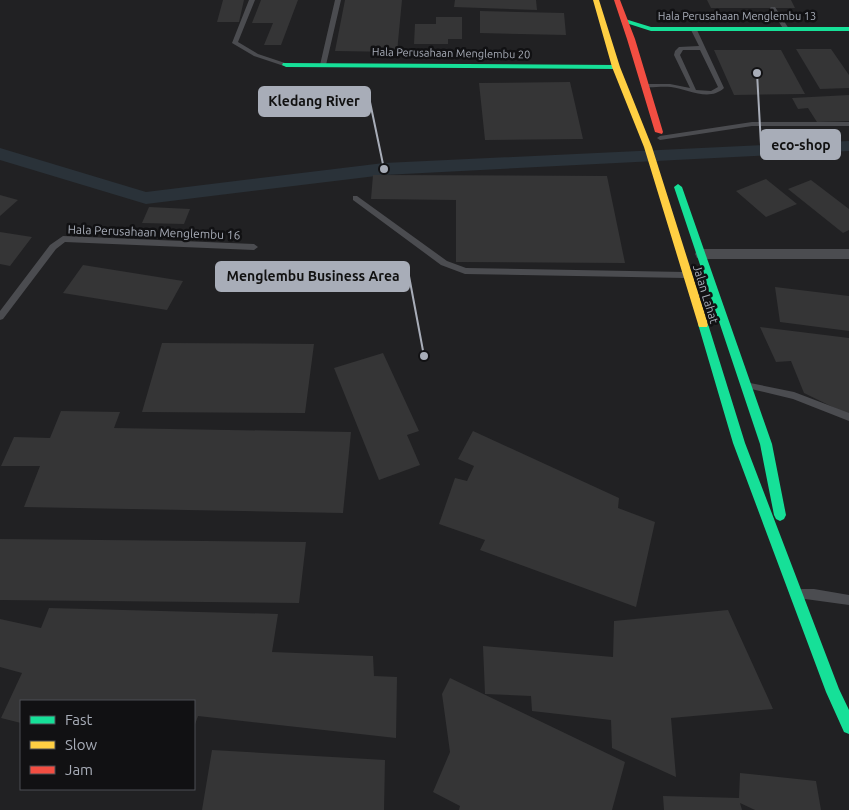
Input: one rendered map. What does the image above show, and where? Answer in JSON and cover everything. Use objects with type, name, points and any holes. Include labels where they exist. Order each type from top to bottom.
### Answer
[{"type":"main road","name":"Jalan Lahat","points":[[596,0],[616,68],[648,147],[686,275],[740,443],[832,692],[849,727]]},
{"type":"main road","points":[[617,0],[631,39],[662,143]]},
{"type":"main road","name":"Hala Perusahaan Menglembu 13","points":[[625,21],[651,29],[849,29]]},
{"type":"main road","points":[[631,39],[651,29]]},
{"type":"main road","name":"Hala Perusahaan Menglembu 20","points":[[286,65],[616,68]]},
{"type":"main road","name":"Jalan Lahat","points":[[674,176],[766,444],[796,594]]},
{"type":"street","points":[[702,254],[849,254]]},
{"type":"lane","points":[[252,0],[235,43],[256,55],[286,65]]},
{"type":"lane","points":[[323,65],[338,0]]},
{"type":"lane","points":[[773,8],[786,29]]},
{"type":"lane","points":[[645,86],[672,86],[694,91],[714,92],[721,88],[694,30]]},
{"type":"lane","points":[[694,91],[678,51],[681,48],[702,48]]},
{"type":"lane","points":[[662,143],[752,124],[849,124]]},
{"type":"lane","points":[[355,198],[444,263],[465,271],[686,275]]},
{"type":"lane","name":"Hala Perusahaan Menglembu 16","points":[[0,317],[53,247],[63,239],[254,247]]},
{"type":"lane","points":[[745,385],[794,396],[849,417]]},
{"type":"lane","points":[[796,594],[814,594],[849,600]]},
{"type":"shaded area","points":[[0,0],[849,0],[849,810],[0,810]]},
{"type":"building","points":[[223,0],[244,0],[239,22],[217,22]]},
{"type":"building","points":[[261,0],[298,0],[281,45],[264,45],[273,23],[252,23]]},
{"type":"building","points":[[345,0],[402,0],[397,52],[335,51]]},
{"type":"building","points":[[455,0],[536,0],[537,10],[454,7]]},
{"type":"building","points":[[707,0],[791,0],[795,8],[711,8]]},
{"type":"building","points":[[480,11],[564,13],[566,35],[480,33]]},
{"type":"building","points":[[436,17],[462,17],[462,39],[448,39],[448,44],[414,44],[415,24],[436,24]]},
{"type":"building","points":[[796,49],[831,49],[849,75],[849,88],[820,89]]},
{"type":"building","points":[[714,50],[781,50],[805,94],[734,95]]},
{"type":"building","points":[[570,82],[583,139],[485,140],[479,83]]},
{"type":"building","points":[[849,95],[849,121],[817,122],[808,108],[798,109],[792,98]]},
{"type":"building","points":[[373,175],[607,176],[625,263],[456,262],[456,200],[371,199]]},
{"type":"building","points":[[766,179],[797,204],[766,217],[736,191]]},
{"type":"building","points":[[811,180],[849,209],[849,230],[843,233],[788,189]]},
{"type":"building","points":[[0,195],[18,200],[0,216]]},
{"type":"building","points":[[149,207],[190,209],[184,224],[142,223]]},
{"type":"building","points":[[0,232],[32,237],[10,266],[0,264]]},
{"type":"building","points":[[83,265],[183,281],[167,310],[63,293]]},
{"type":"building","points":[[775,287],[849,296],[849,331],[780,322]]},
{"type":"building","points":[[760,327],[849,338],[849,415],[804,393],[791,361],[776,362]]},
{"type":"building","points":[[162,343],[314,344],[305,413],[142,412]]},
{"type":"building","points":[[383,353],[419,431],[407,435],[420,465],[379,480],[334,368]]},
{"type":"building","points":[[61,411],[120,412],[114,428],[351,432],[343,513],[24,507],[40,466],[1,466],[14,437],[50,438]]},
{"type":"building","points":[[473,431],[619,498],[618,508],[655,522],[636,607],[480,550],[485,540],[439,524],[455,478],[467,481],[474,466],[458,459]]},
{"type":"building","points":[[0,539],[306,542],[299,603],[0,600]]},
{"type":"building","points":[[49,608],[278,614],[272,652],[373,656],[374,676],[397,677],[396,738],[198,716],[195,724],[195,700],[20,700],[20,723],[1,718],[22,673],[0,667],[0,619],[41,628]]},
{"type":"building","points":[[728,610],[773,709],[671,718],[676,777],[612,748],[611,720],[532,711],[531,696],[485,694],[483,646],[613,657],[614,621]]},
{"type":"building","points":[[450,678],[625,762],[612,810],[459,810],[460,806],[433,792],[450,752],[442,694]]},
{"type":"building","points":[[212,750],[385,760],[384,810],[202,810]]},
{"type":"building","points":[[740,773],[816,781],[821,810],[755,810],[740,803],[742,810],[664,810],[663,796],[739,798]]},
{"type":"waterway","points":[[0,154],[146,198],[384,169],[849,146]]},
{"type":"traffic: fast","points":[[625,21],[651,29],[849,29]]},
{"type":"traffic: fast","points":[[286,65],[616,67]]},
{"type":"traffic: fast","points":[[678,187],[766,444],[780,515]]},
{"type":"traffic: fast","points":[[703,324],[739,443],[833,692],[849,727]]},
{"type":"traffic: slow","points":[[596,0],[616,67],[648,147],[703,324]]},
{"type":"traffic: jam","points":[[617,0],[631,39],[659,132]]},
{"type":"place","name":"eco-shop","points":[[757,73]]},
{"type":"place","name":"Kledang River","points":[[384,169]]},
{"type":"place","name":"Menglembu Business Area","points":[[424,356]]}]
